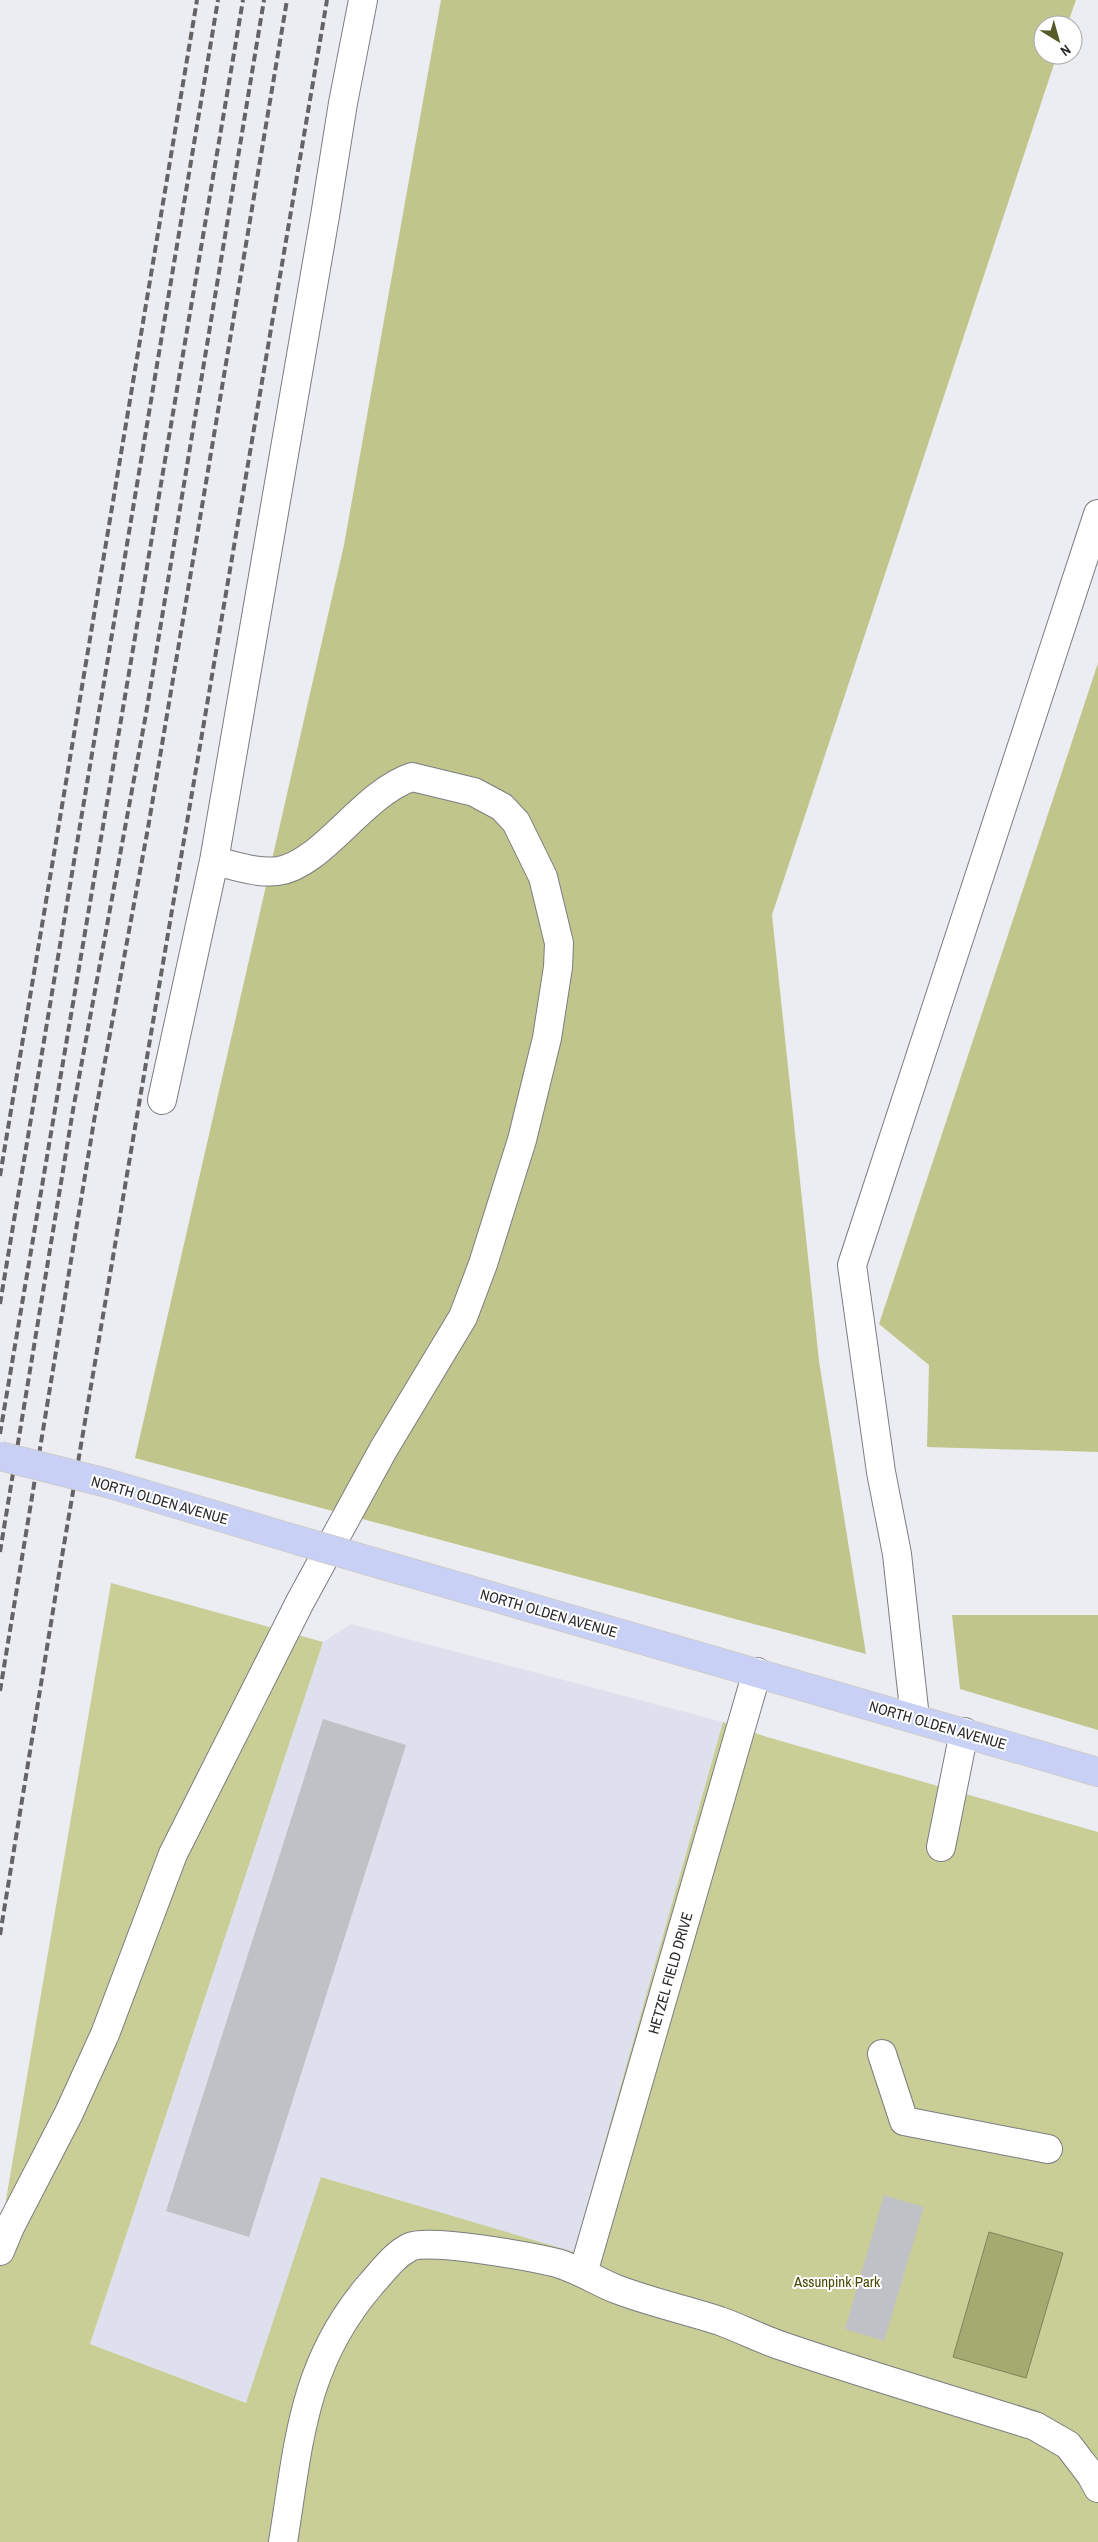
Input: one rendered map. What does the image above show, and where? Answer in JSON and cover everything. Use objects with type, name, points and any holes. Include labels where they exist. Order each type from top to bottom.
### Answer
[{"type":"main road","name":"NORTH OLDEN AVENUE","points":[[0,1456],[107,1483],[296,1540],[1092,1770]]},
{"type":"street","points":[[162,1100],[214,860],[324,226],[343,103],[363,0]]},
{"type":"street","points":[[915,1718],[897,1554],[882,1472],[852,1265],[1098,514]]},
{"type":"street","points":[[0,2251],[10,2227],[69,2114],[105,2034],[173,1854],[309,1585],[383,1450],[463,1317],[483,1264],[522,1140],[547,1038],[558,967],[559,943],[543,877],[528,842],[516,822],[492,800],[474,792],[412,777],[401,780],[380,793],[299,863],[279,871],[259,871],[214,860]]},
{"type":"street","name":"HETZEL FIELD DRIVE","points":[[583,2274],[756,1672]]},
{"type":"street","points":[[941,1847],[964,1732]]},
{"type":"street","points":[[882,2054],[904,2121],[1048,2149]]},
{"type":"street","points":[[283,2542],[303,2419],[315,2375],[332,2339],[352,2306],[393,2259],[409,2248],[422,2243],[472,2248],[557,2263],[615,2289],[722,2322],[782,2347],[1035,2426],[1068,2445],[1091,2475],[1098,2488]]},
{"type":"shaded area","points":[[441,0],[1076,0],[1071,15],[1033,15],[1033,65],[1054,65],[772,915],[819,1361],[866,1654],[135,1458],[344,545]]},
{"type":"shaded area","points":[[1098,663],[1098,1452],[927,1447],[929,1365],[879,1324]]},
{"type":"shaded area","points":[[952,1615],[1098,1615],[1098,1730],[960,1689]]},
{"type":"shaded area","points":[[351,1624],[723,1722],[574,2253],[322,2177],[246,2403],[90,2344],[323,1642]]},
{"type":"shaded area","points":[[989,2232],[1063,2253],[1026,2378],[953,2357]]},
{"type":"green space","name":"Assunpink Park","points":[[111,1583],[323,1642],[90,2344],[246,2403],[321,2177],[574,2252],[723,1722],[767,1737],[1098,1832],[1098,2542],[0,2542],[0,2235]]},
{"type":"building","points":[[323,1719],[406,1745],[249,2237],[166,2211]]},
{"type":"building","points":[[884,2195],[924,2207],[884,2341],[845,2329]]},
{"type":"railway","points":[[0,1176],[197,0]]},
{"type":"railway","points":[[0,1304],[218,0]]},
{"type":"railway","points":[[0,1434],[243,0]]},
{"type":"railway","points":[[0,1552],[73,1110],[146,714],[264,0]]},
{"type":"railway","points":[[0,1691],[95,1115],[148,828],[287,0]]},
{"type":"railway","points":[[0,1935],[59,1574],[327,0]]}]
